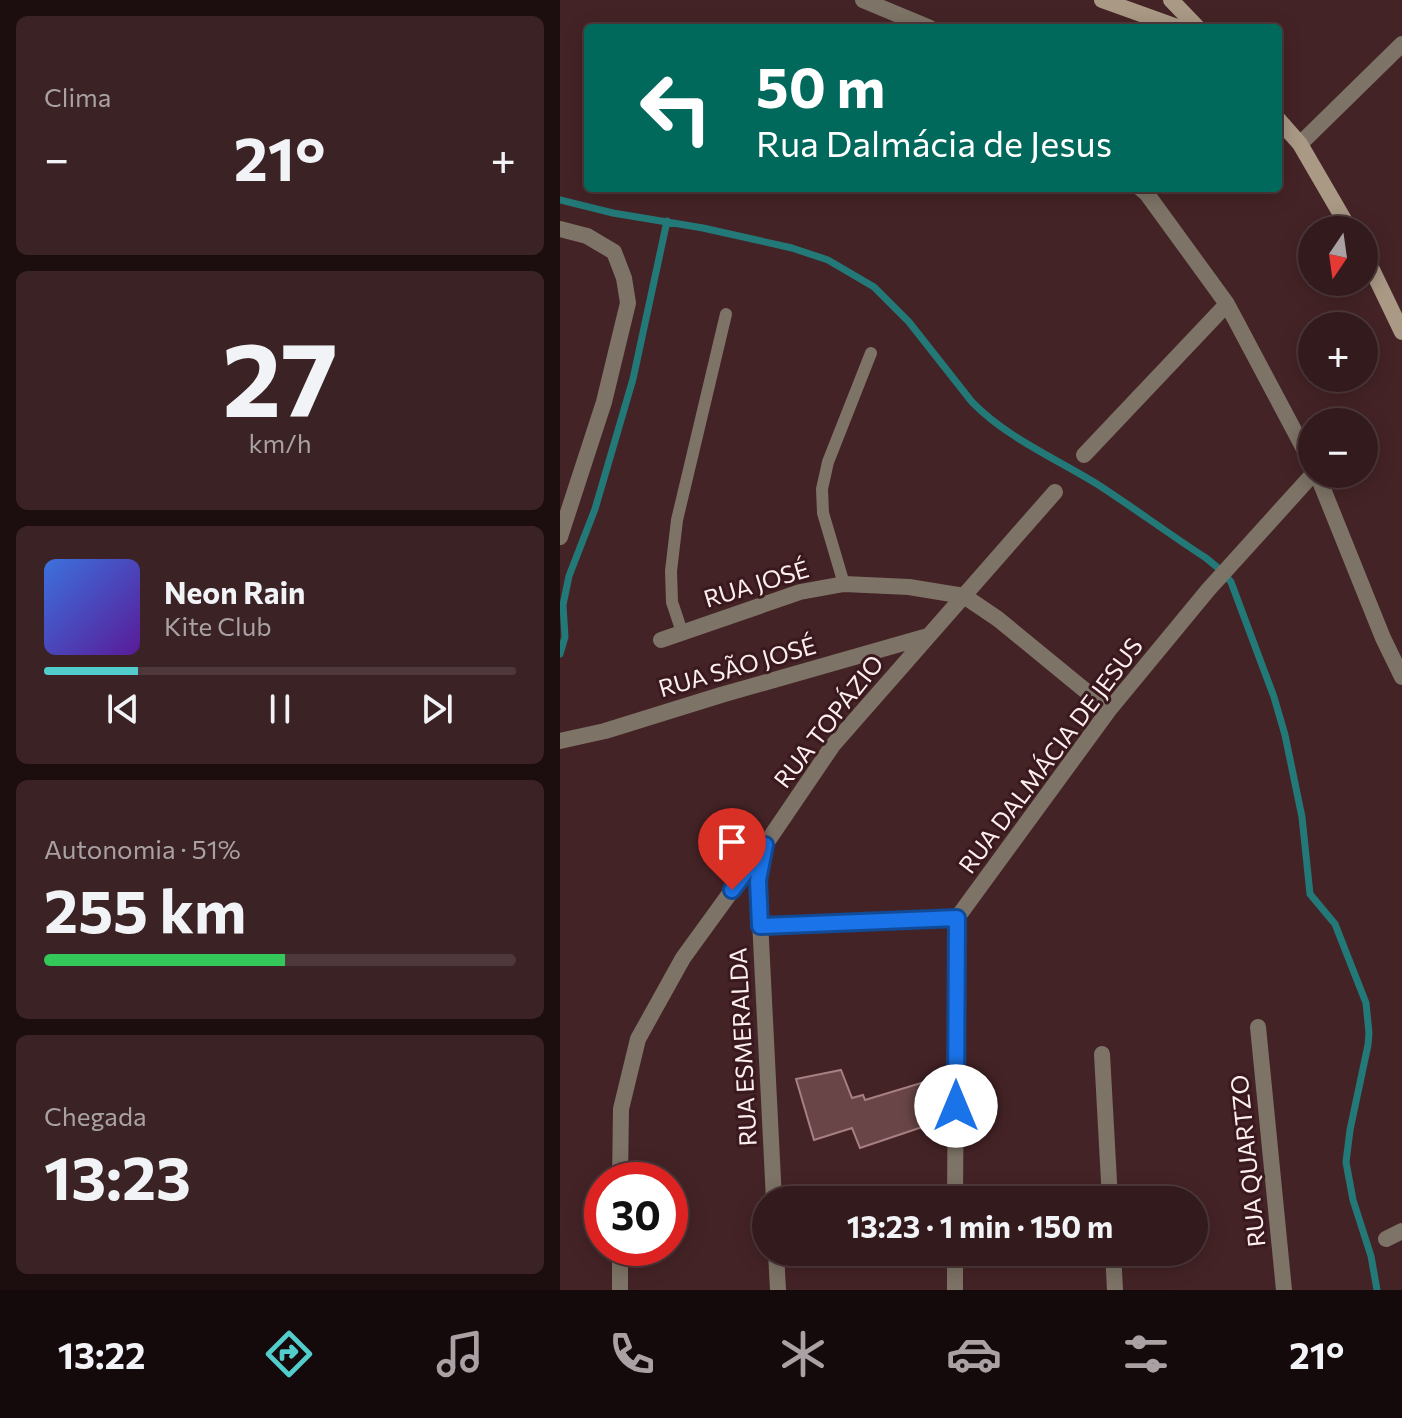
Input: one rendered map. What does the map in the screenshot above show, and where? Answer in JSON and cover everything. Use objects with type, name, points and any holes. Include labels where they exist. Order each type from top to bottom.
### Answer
[{"type":"street","points":[[863,0],[920,24]]},
{"type":"street","points":[[1102,0],[1169,24]]},
{"type":"street","points":[[1171,0],[1194,24]]},
{"type":"street","points":[[1300,144],[1402,44]]},
{"type":"street","points":[[1282,124],[1300,144],[1342,216]]},
{"type":"street","points":[[1145,192],[1227,304],[1298,438]]},
{"type":"street","points":[[560,229],[587,236],[614,252],[624,278],[628,303],[604,402],[560,537]]},
{"type":"street","points":[[1378,282],[1402,332]]},
{"type":"street","points":[[1084,455],[1227,304]]},
{"type":"street","name":"RUA DALMÁCIA DE JESUS","points":[[957,918],[1109,710],[1208,590],[1302,488]]},
{"type":"street","points":[[1321,488],[1402,677]]},
{"type":"street","name":"RUA TOPÁZIO","points":[[620,1162],[621,1109],[638,1039],[683,958],[833,745],[1055,492]]},
{"type":"street","name":"RUA JOSÉ","points":[[661,640],[800,592],[844,584],[909,587],[964,596]]},
{"type":"street","points":[[964,596],[998,619],[1109,710]]},
{"type":"street","name":"RUA SÃO JOSÉ","points":[[560,741],[605,731],[928,636]]},
{"type":"street","name":"RUA ESMERALDA","points":[[765,845],[758,880],[773,1186]]},
{"type":"street","points":[[760,926],[957,918],[955,1186]]},
{"type":"street","name":"RUA QUARTZO","points":[[1258,1027],[1284,1290]]},
{"type":"street","points":[[1102,1054],[1109,1186]]},
{"type":"street","points":[[1386,1239],[1402,1231]]},
{"type":"street","points":[[620,1266],[620,1290]]},
{"type":"street","points":[[777,1266],[778,1290]]},
{"type":"street","points":[[955,1266],[955,1290]]},
{"type":"street","points":[[1114,1266],[1115,1290]]},
{"type":"lane","name":"RUA SÃO JOSÉ","points":[[682,632],[672,602],[671,571],[677,520],[726,314]]},
{"type":"lane","points":[[844,584],[823,513],[822,489],[828,462],[871,353]]},
{"type":"building","points":[[841,1070],[852,1098],[863,1095],[865,1100],[931,1080],[943,1120],[860,1148],[852,1128],[814,1140],[796,1079]]},
{"type":"waterway","points":[[560,200],[613,213],[703,228],[792,248],[828,260],[874,287],[909,322],[972,402],[986,415],[1016,437],[1124,502],[1206,558],[1231,582],[1285,735],[1302,817],[1310,894],[1335,924],[1366,1003],[1368,1045],[1346,1162],[1377,1290]]},
{"type":"waterway","points":[[560,654],[565,637],[563,605],[569,576],[595,509],[633,379],[667,221]]},
{"type":"route","points":[[732,890],[765,845],[758,880],[760,926],[957,918],[956,1106]]}]
